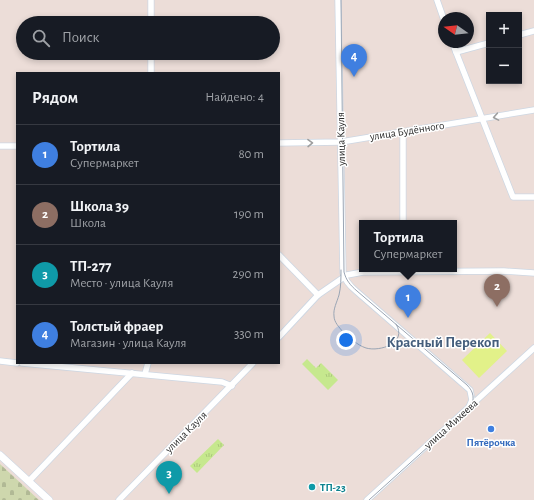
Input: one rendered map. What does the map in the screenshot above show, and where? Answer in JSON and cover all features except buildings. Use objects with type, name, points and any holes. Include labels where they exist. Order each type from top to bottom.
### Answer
[{"type":"street","points":[[151,0],[151,16]]},
{"type":"street","name":"улица Кауля","points":[[338,0],[343,279]]},
{"type":"street","points":[[437,0],[441,12]]},
{"type":"street","points":[[522,34],[534,31]]},
{"type":"street","points":[[456,52],[486,44]]},
{"type":"street","points":[[454,48],[513,197],[534,197]]},
{"type":"street","points":[[151,60],[151,72]]},
{"type":"street","name":"улица Будённого","points":[[280,143],[341,142],[534,110]]},
{"type":"street","points":[[403,132],[403,220]]},
{"type":"street","points":[[0,146],[16,146]]},
{"type":"street","points":[[280,256],[318,295]]},
{"type":"street","points":[[457,271],[534,273]]},
{"type":"street","points":[[280,336],[318,295],[347,275],[363,272]]},
{"type":"street","points":[[343,279],[470,390],[472,397],[470,407]]},
{"type":"street","name":"улица Михеева","points":[[367,500],[534,348]]},
{"type":"street","points":[[0,361],[16,362]]},
{"type":"street","points":[[38,364],[222,382],[232,386]]},
{"type":"street","points":[[145,374],[148,364]]},
{"type":"street","name":"улица Кауля","points":[[119,500],[252,364]]},
{"type":"street","points":[[29,481],[132,373]]},
{"type":"street","points":[[0,455],[49,500]]},
{"type":"green space","points":[[490,333],[507,351],[479,378],[462,360]]},
{"type":"green space","points":[[307,359],[316,368],[321,363],[338,380],[328,390],[302,364]]},
{"type":"green space","points":[[218,439],[224,445],[197,473],[190,466]]},
{"type":"green space","points":[[0,464],[39,500],[0,500]]},
{"type":"tram line","points":[[341,0],[344,272],[349,282],[355,289],[467,385],[473,396],[473,402],[470,409],[369,500]]},
{"type":"tram line","points":[[341,270],[340,292],[335,308],[334,318],[343,332],[363,347],[378,349],[391,345],[395,341],[399,331],[396,324]]},
{"type":"tram line","points":[[390,347],[408,344],[417,346]]},
{"type":"place","name":"Толстый фраер","points":[[354,77]]},
{"type":"place","name":"Школа 39","points":[[497,307]]},
{"type":"place","name":"Тортила","points":[[408,318]]},
{"type":"place","name":"Пятёрочка","points":[[491,429]]},
{"type":"place","name":"ТП-23","points":[[312,487]]},
{"type":"place","name":"ТП-277","points":[[169,494]]},
{"type":"district","name":"Красный Перекоп","points":[[443,342]]}]
